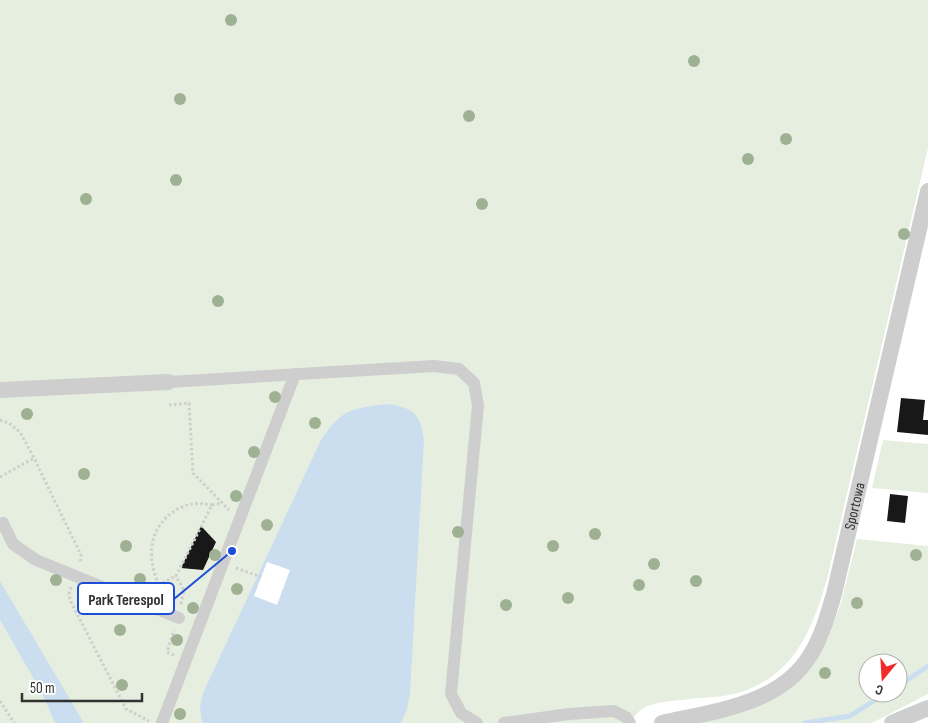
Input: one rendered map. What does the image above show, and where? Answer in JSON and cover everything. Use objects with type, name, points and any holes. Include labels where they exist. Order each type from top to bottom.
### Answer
[{"type":"street","name":"Sportowa","points":[[662,723],[735,706],[768,694],[784,684],[810,656],[827,617],[834,594],[928,191]]},
{"type":"street","points":[[0,390],[434,366],[459,369],[474,383],[478,405],[451,694],[461,714],[477,723]]},
{"type":"street","points":[[162,723],[295,374]]},
{"type":"street","points":[[3,523],[13,544],[36,560],[178,618]]},
{"type":"street","points":[[892,723],[928,708]]},
{"type":"street","points":[[504,723],[569,714],[614,711],[626,718],[630,723]]},
{"type":"path","points":[[169,405],[189,403],[193,473],[239,519]]},
{"type":"path","points":[[0,477],[34,458]]},
{"type":"path","points":[[186,660],[167,652],[178,618],[158,585],[150,549],[156,530],[172,512],[190,504],[212,505],[222,503]]},
{"type":"path","points":[[158,585],[176,576],[212,505]]},
{"type":"path","points":[[224,563],[261,577]]},
{"type":"path","points":[[176,576],[184,590]]},
{"type":"path","points":[[0,701],[14,723]]},
{"type":"green space","points":[[0,0],[928,0],[928,148],[827,579],[809,630],[791,659],[779,671],[747,690],[727,695],[653,704],[640,710],[629,723],[0,723]]},
{"type":"green space","points":[[883,440],[928,444],[928,493],[872,488]]},
{"type":"green space","points":[[857,539],[928,546],[928,694],[872,723],[693,723],[746,711],[773,699],[795,684],[813,665],[828,639],[841,603]]},
{"type":"water","points":[[387,404],[410,410],[414,413],[418,418],[424,440],[410,694],[407,709],[401,723],[202,723],[200,706],[203,693],[321,440],[335,422],[349,412],[365,407]]},
{"type":"water","points":[[0,581],[84,723],[55,723],[43,695],[0,620]]},
{"type":"pier","points":[[267,562],[290,570],[277,605],[254,596]]},
{"type":"building","points":[[901,398],[925,400],[923,420],[928,420],[928,435],[897,432]]},
{"type":"building","points":[[890,494],[908,496],[905,523],[887,521]]},
{"type":"building","points":[[201,526],[216,542],[203,570],[181,568]]},
{"type":"waterway","points":[[908,679],[928,666]]},
{"type":"waterway","points":[[805,723],[850,716],[870,703]]},
{"type":"place","name":"Park Terespol","points":[[232,551]]}]
